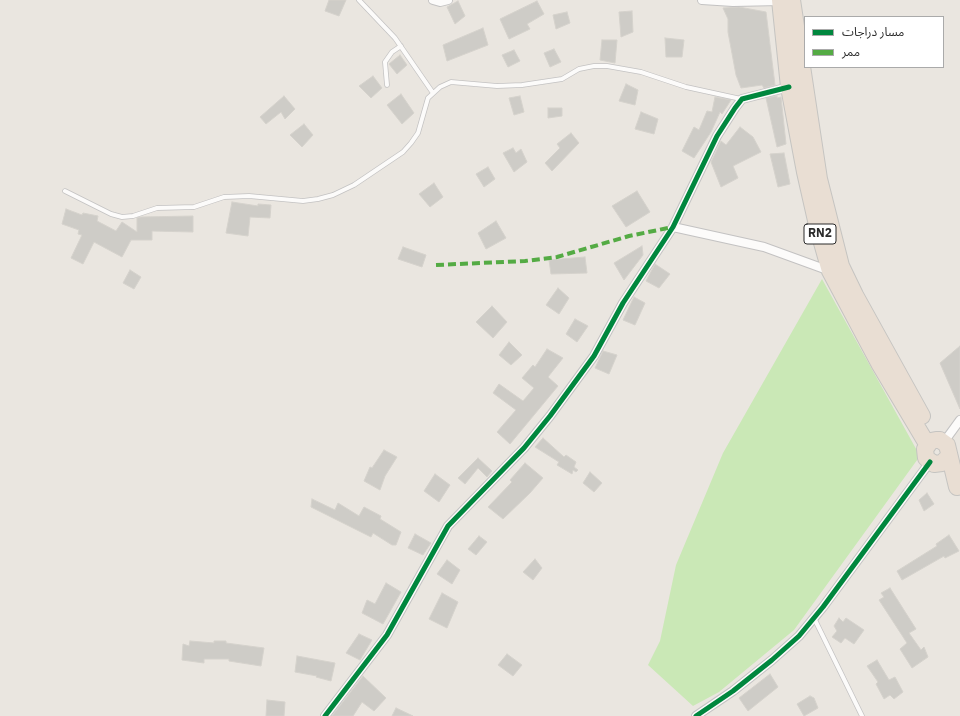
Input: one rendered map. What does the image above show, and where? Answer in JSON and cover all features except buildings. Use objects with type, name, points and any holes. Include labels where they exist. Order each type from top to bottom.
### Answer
[{"type":"highway","name":"RN2","points":[[784,0],[789,87],[807,180],[830,271],[880,365],[937,451]]},
{"type":"highway","name":"RN2","points":[[784,0],[819,179],[841,266],[937,451],[959,489]]},
{"type":"street","points":[[433,0],[440,2],[448,0]]},
{"type":"street","points":[[702,0],[733,2],[784,0]]},
{"type":"street","points":[[325,716],[387,635],[448,526],[524,448],[594,356],[623,303],[673,227],[717,136],[742,99],[789,87]]},
{"type":"street","points":[[673,227],[764,247],[830,271]]},
{"type":"street","points":[[696,716],[733,691],[799,636],[814,618],[960,420]]},
{"type":"lane","points":[[359,0],[401,46],[433,93]]},
{"type":"lane","points":[[387,85],[385,62],[392,52],[401,46]]},
{"type":"lane","points":[[64,191],[111,214],[122,217],[133,216],[157,208],[194,207],[224,197],[249,196],[303,201],[333,195],[354,185],[402,152],[418,133],[425,106],[433,93],[440,86],[451,82],[497,86],[522,85],[562,79],[579,69],[594,66],[608,66],[641,72],[686,87],[742,99]]},
{"type":"lane","points":[[814,618],[862,716]]},
{"type":"green space","points":[[822,279],[920,456],[794,630],[719,692],[693,706],[648,665],[660,641],[676,565],[723,453]]},
{"type":"marked path","points":[[436,265],[525,261],[557,257],[629,236],[673,227]]},
{"type":"cycle path","points":[[325,716],[387,635],[448,526],[524,448],[550,416],[594,356],[623,303],[673,227],[717,136],[735,108],[742,99],[789,87]]},
{"type":"cycle path","points":[[696,716],[733,691],[799,636],[823,607],[930,462]]}]
